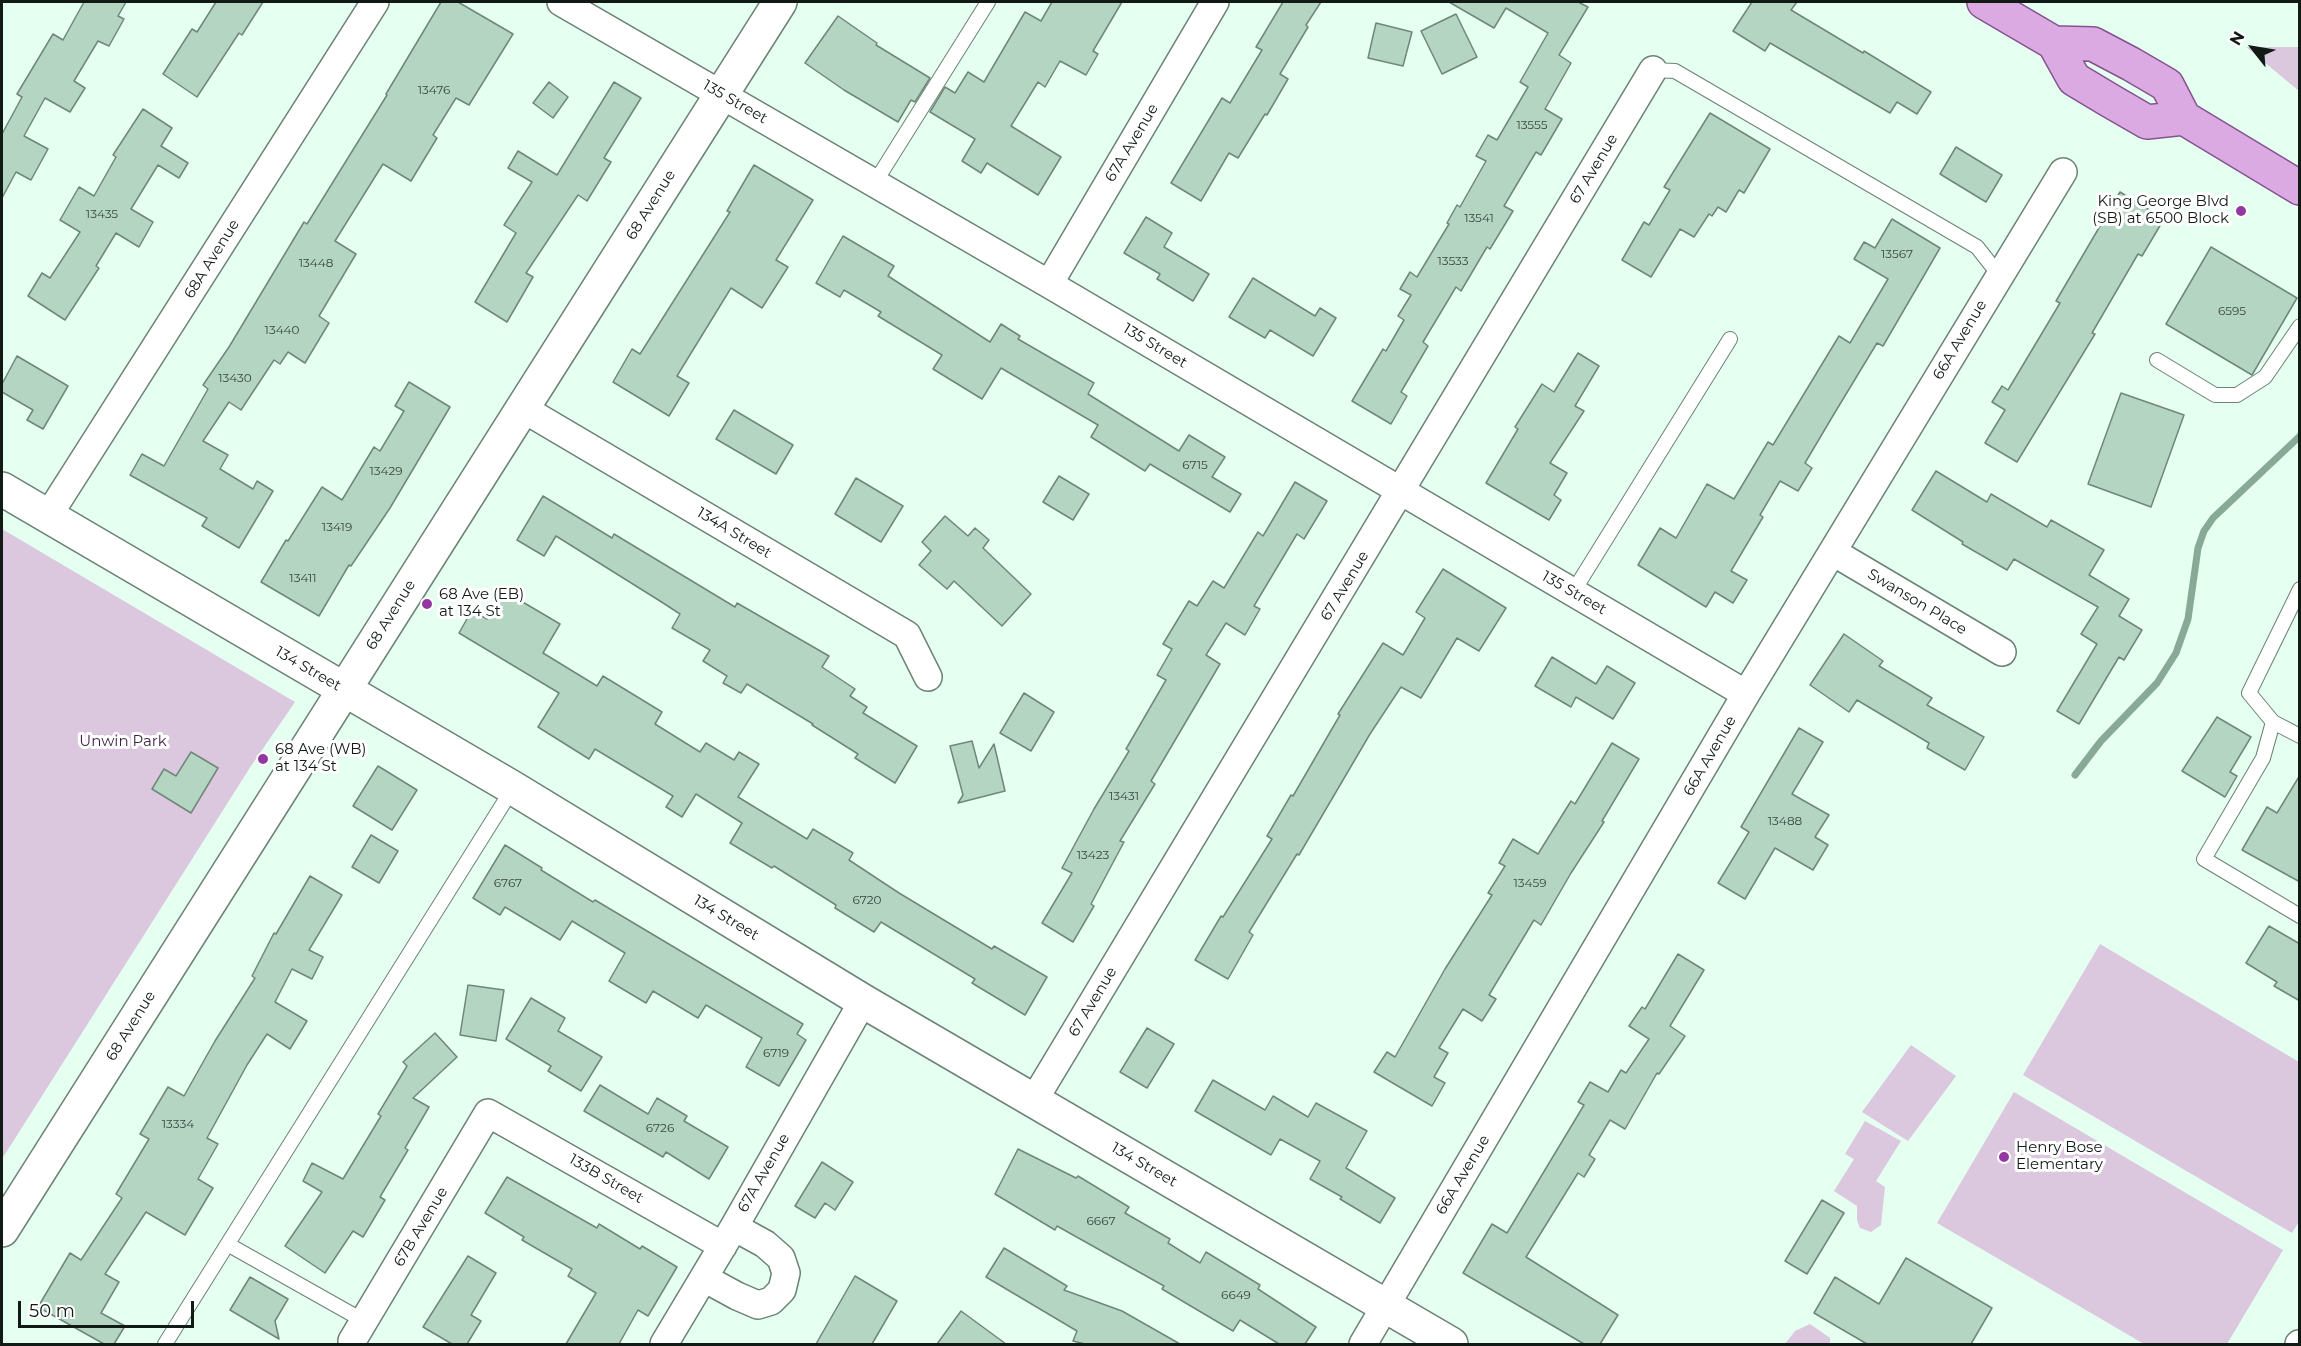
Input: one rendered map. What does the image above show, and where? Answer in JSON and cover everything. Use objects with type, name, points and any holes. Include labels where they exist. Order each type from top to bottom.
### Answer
[{"type":"main road","points":[[1984,2],[2054,43],[2093,44],[2167,85],[2184,118],[2300,188]]},
{"type":"street","name":"68A Avenue","points":[[48,516],[375,2]]},
{"type":"street","name":"135 Street","points":[[561,2],[1049,284],[1746,694]]},
{"type":"street","name":"68 Avenue","points":[[2,1230],[780,2]]},
{"type":"street","name":"67A Avenue","points":[[1049,284],[1215,2]]},
{"type":"street","name":"67 Avenue","points":[[1034,1100],[1401,493],[1653,70]]},
{"type":"street","name":"66A Avenue","points":[[1363,1344],[1746,694],[2063,172]]},
{"type":"street","name":"134A Street","points":[[522,408],[906,635],[928,677]]},
{"type":"street","name":"134 Street","points":[[2,489],[513,788],[862,1001],[1451,1344]]},
{"type":"street","name":"Swanson Place","points":[[1833,552],[2002,652]]},
{"type":"street","name":"67A Avenue","points":[[664,1344],[862,1001]]},
{"type":"street","name":"133B Street","points":[[488,1113],[728,1236]]},
{"type":"street","name":"67B Avenue","points":[[358,1331],[488,1113]]},
{"type":"street","points":[[704,1278],[758,1305],[771,1301],[782,1290],[786,1272],[781,1258],[765,1244],[728,1236]]},
{"type":"lane","points":[[874,184],[988,2]]},
{"type":"lane","points":[[1653,70],[1675,71],[1977,247],[1999,275]]},
{"type":"lane","points":[[2157,360],[2215,395],[2238,395],[2265,377],[2300,326]]},
{"type":"lane","points":[[1573,592],[1730,339]]},
{"type":"lane","points":[[2300,589],[2249,693],[2273,722],[2300,736]]},
{"type":"lane","points":[[2273,722],[2263,758],[2204,859],[2300,916]]},
{"type":"lane","points":[[165,1344],[513,788]]},
{"type":"lane","points":[[229,1245],[358,1331]]},
{"type":"green space","points":[[2246,47],[2299,47],[2299,91]]},
{"type":"green space","name":"Unwin Park","points":[[2,529],[295,702],[251,766],[2,1159]]},
{"type":"green space","points":[[2100,944],[2299,1062],[2300,1220],[2292,1233],[2023,1075]]},
{"type":"green space","points":[[1911,1045],[1956,1076],[1908,1141],[1862,1112]]},
{"type":"green space","points":[[2014,1092],[2283,1250],[2227,1344],[2144,1344],[1937,1223]]},
{"type":"green space","points":[[1865,1121],[1901,1141],[1876,1181],[1885,1187],[1881,1225],[1871,1232],[1860,1228],[1857,1220],[1857,1206],[1834,1191],[1854,1159],[1845,1154]]},
{"type":"green space","points":[[1810,1324],[1830,1338],[1830,1344],[1785,1344],[1795,1331]]},
{"type":"building","points":[[84,2],[126,2],[118,16],[124,19],[109,46],[98,41],[74,81],[85,88],[70,112],[45,98],[24,136],[48,149],[31,180],[16,172],[2,198],[2,134],[22,97],[17,94],[53,34],[63,40]]},
{"type":"building","points":[[216,2],[263,2],[242,35],[239,33],[197,97],[163,74],[192,29],[197,32]]},
{"type":"building","points":[[441,2],[458,2],[513,34],[469,105],[456,98],[433,135],[437,138],[411,181],[383,164],[335,241],[356,254],[319,316],[329,323],[305,363],[288,352],[280,364],[274,360],[241,410],[229,402],[203,441],[228,455],[220,469],[253,489],[257,481],[273,491],[239,548],[202,526],[207,518],[130,475],[142,454],[164,466],[208,389],[203,385],[229,347],[304,222],[307,224],[387,95]]},
{"type":"building","points":[[1052,2],[1122,2],[1093,51],[1098,54],[1086,75],[1060,61],[1045,87],[1038,82],[1011,126],[1061,157],[1038,195],[987,163],[981,173],[962,161],[975,139],[930,112],[945,87],[955,93],[968,72],[984,82],[1025,12],[1041,21]]},
{"type":"building","points":[[1283,2],[1321,2],[1280,74],[1288,79],[1267,115],[1265,114],[1238,158],[1229,153],[1201,201],[1171,183],[1222,98],[1230,103],[1262,50],[1256,47]]},
{"type":"building","points":[[1449,2],[1578,2],[1588,7],[1559,55],[1571,63],[1545,109],[1562,119],[1541,155],[1536,152],[1504,206],[1513,211],[1490,249],[1487,247],[1461,291],[1456,287],[1423,342],[1428,346],[1401,392],[1407,396],[1391,424],[1352,401],[1383,349],[1386,351],[1404,320],[1398,316],[1411,295],[1400,289],[1410,272],[1417,277],[1449,224],[1447,223],[1457,205],[1460,207],[1486,161],[1476,156],[1488,135],[1497,140],[1528,87],[1520,82],[1548,33],[1506,8],[1494,28]]},
{"type":"building","points":[[1752,2],[1797,2],[1791,10],[1931,92],[1917,114],[1897,102],[1890,113],[1770,43],[1765,51],[1733,31]]},
{"type":"building","points":[[1456,14],[1477,57],[1442,74],[1421,31]]},
{"type":"building","points":[[838,16],[877,43],[876,45],[930,78],[915,102],[911,100],[898,122],[844,90],[805,63]]},
{"type":"building","points":[[1376,23],[1412,32],[1403,66],[1368,58]]},
{"type":"building","points":[[549,82],[568,97],[553,118],[533,103]]},
{"type":"building","points":[[614,82],[641,98],[604,158],[611,162],[587,201],[578,195],[526,273],[533,277],[507,322],[475,302],[516,233],[504,225],[532,182],[508,168],[518,151],[557,175]]},
{"type":"building","points":[[143,109],[172,128],[161,146],[188,163],[179,178],[158,165],[131,209],[153,222],[139,247],[116,233],[96,266],[99,268],[65,320],[28,296],[42,273],[50,278],[80,232],[60,220],[79,187],[94,196],[116,157],[113,155]]},
{"type":"building","points":[[1710,113],[1770,149],[1744,193],[1739,190],[1726,212],[1718,207],[1712,216],[1709,214],[1694,237],[1680,229],[1651,277],[1622,260],[1644,222],[1649,225],[1670,190],[1664,187]]},
{"type":"building","points":[[1956,147],[2002,175],[1986,202],[1940,174]]},
{"type":"building","points":[[754,165],[813,200],[776,260],[788,267],[762,308],[731,288],[677,376],[689,383],[669,416],[613,382],[632,349],[640,354],[730,212],[727,211]]},
{"type":"building","points":[[2120,192],[2164,219],[2142,256],[2138,254],[2092,333],[2095,334],[2017,462],[1985,443],[2005,410],[1992,402],[2002,386],[2008,390],[2060,303],[2056,301]]},
{"type":"building","points":[[1146,217],[1172,233],[1164,247],[1209,274],[1193,301],[1157,279],[1160,274],[1124,253]]},
{"type":"building","points":[[1892,219],[1940,248],[1883,346],[1877,343],[1805,463],[1812,468],[1798,491],[1780,481],[1760,515],[1763,517],[1731,571],[1747,580],[1733,603],[1715,592],[1706,607],[1638,565],[1660,528],[1676,538],[1707,484],[1734,499],[1768,442],[1773,445],[1839,336],[1850,343],[1888,279],[1854,259],[1864,242],[1875,248]]},
{"type":"building","points":[[843,236],[894,266],[888,276],[990,342],[1001,324],[1020,336],[1018,339],[1094,383],[1088,394],[1179,451],[1189,435],[1225,457],[1212,477],[1241,494],[1230,512],[1150,464],[1145,471],[1091,437],[1098,425],[1001,368],[982,399],[933,369],[942,355],[878,316],[881,312],[844,290],[840,297],[816,283]]},
{"type":"building","points":[[2211,247],[2297,298],[2252,375],[2166,324]]},
{"type":"building","points":[[1253,278],[1315,316],[1320,308],[1336,318],[1313,356],[1270,330],[1265,338],[1229,317]]},
{"type":"building","points":[[1578,353],[1599,366],[1575,406],[1584,411],[1550,463],[1567,473],[1554,495],[1561,500],[1549,520],[1486,483],[1518,429],[1515,427],[1542,384],[1554,392]]},
{"type":"building","points":[[17,356],[68,386],[43,429],[27,420],[33,410],[2,392],[2,384]]},
{"type":"building","points":[[409,382],[450,407],[390,508],[351,566],[349,565],[319,616],[261,582],[322,487],[342,500],[374,447],[380,451],[404,411],[395,406]]},
{"type":"building","points":[[2121,393],[2184,415],[2151,507],[2088,484]]},
{"type":"building","points":[[734,410],[793,445],[776,474],[716,439]]},
{"type":"building","points":[[1936,471],[1987,502],[1991,494],[2047,527],[2051,520],[2104,550],[2089,575],[2129,599],[2119,616],[2142,630],[2124,660],[2119,657],[2079,724],[2057,711],[2097,644],[2081,634],[2098,607],[2014,559],[2007,570],[1962,544],[1963,542],[1912,510]]},
{"type":"building","points":[[1059,476],[1089,494],[1073,520],[1043,502]]},
{"type":"building","points":[[856,478],[903,506],[881,542],[835,514]]},
{"type":"building","points":[[1295,482],[1327,501],[1304,539],[1297,534],[1254,606],[1260,609],[1245,635],[1226,623],[1206,655],[1220,664],[1151,781],[1155,784],[1120,841],[1124,842],[1091,904],[1094,906],[1073,942],[1042,923],[1072,873],[1062,868],[1129,751],[1126,749],[1166,680],[1157,675],[1172,649],[1163,644],[1189,601],[1197,606],[1213,581],[1224,588],[1258,532],[1263,536]]},
{"type":"building","points":[[543,496],[612,538],[614,534],[735,607],[737,603],[829,656],[822,667],[855,689],[850,696],[867,707],[863,713],[917,746],[895,783],[855,758],[858,754],[747,684],[741,693],[723,683],[727,676],[703,661],[710,650],[672,628],[680,614],[660,601],[556,536],[544,556],[517,540]]},
{"type":"building","points":[[945,516],[968,536],[975,528],[989,540],[983,548],[1031,594],[1002,626],[954,581],[947,589],[919,565],[931,551],[922,542]]},
{"type":"building","points":[[1443,569],[1506,608],[1479,651],[1457,638],[1421,698],[1401,687],[1370,734],[1299,855],[1297,854],[1249,932],[1253,935],[1228,979],[1195,960],[1272,839],[1267,836],[1291,795],[1293,796],[1340,715],[1338,714],[1383,643],[1403,655],[1425,618],[1416,612]]},
{"type":"building","points":[[504,591],[560,624],[543,653],[597,686],[603,676],[662,712],[655,724],[700,752],[706,743],[734,760],[739,752],[759,764],[738,797],[807,839],[813,829],[853,853],[849,860],[899,893],[992,949],[994,946],[1047,977],[1025,1015],[972,983],[975,979],[881,922],[874,932],[774,866],[772,868],[730,843],[742,823],[696,794],[682,817],[666,807],[673,796],[595,749],[589,759],[538,727],[559,693],[459,633],[472,610],[487,619]]},
{"type":"building","points":[[1844,634],[1883,661],[1879,666],[1932,698],[1927,705],[1984,737],[1965,770],[1927,748],[1929,743],[1857,700],[1849,712],[1810,685]]},
{"type":"building","points":[[1552,657],[1596,684],[1607,666],[1635,683],[1613,719],[1576,697],[1571,707],[1535,686]]},
{"type":"building","points":[[1024,693],[1054,712],[1031,751],[1000,733]]},
{"type":"building","points":[[2217,717],[2251,737],[2230,772],[2237,776],[2225,797],[2182,771]]},
{"type":"building","points":[[1799,728],[1823,742],[1792,794],[1829,815],[1815,837],[1828,845],[1813,870],[1775,848],[1745,899],[1718,883],[1749,832],[1741,827]]},
{"type":"building","points":[[972,741],[979,768],[994,744],[1005,791],[958,803],[963,795],[950,746]]},
{"type":"building","points":[[1612,743],[1639,759],[1602,821],[1604,822],[1541,925],[1534,920],[1489,995],[1496,999],[1482,1021],[1463,1009],[1439,1048],[1448,1053],[1434,1077],[1445,1083],[1432,1106],[1374,1072],[1387,1052],[1395,1057],[1445,969],[1492,895],[1488,893],[1505,866],[1499,863],[1513,839],[1538,854],[1571,801],[1575,804]]},
{"type":"building","points":[[191,752],[218,768],[191,813],[152,789],[164,769],[176,776]]},
{"type":"building","points":[[378,766],[417,790],[392,830],[353,806]]},
{"type":"building","points":[[2300,775],[2300,882],[2242,850],[2267,807],[2277,813]]},
{"type":"building","points":[[371,835],[398,851],[379,883],[352,867]]},
{"type":"building","points":[[505,845],[593,902],[595,900],[803,1024],[797,1034],[806,1040],[779,1086],[746,1067],[762,1038],[706,1005],[698,1018],[653,991],[646,1003],[609,981],[625,953],[572,921],[560,940],[505,907],[500,915],[473,898]]},
{"type":"building","points":[[310,876],[342,895],[309,950],[323,957],[312,979],[292,969],[275,1002],[307,1021],[290,1049],[267,1034],[247,1065],[207,1138],[218,1144],[198,1179],[213,1188],[185,1235],[146,1212],[105,1274],[119,1282],[101,1313],[125,1326],[114,1344],[104,1344],[38,1307],[70,1253],[81,1260],[122,1198],[116,1194],[149,1139],[140,1134],[168,1087],[184,1096],[255,978],[252,976],[274,933],[276,934]]},
{"type":"building","points":[[2269,926],[2300,944],[2300,1001],[2274,986],[2277,982],[2246,963]]},
{"type":"building","points":[[1678,954],[1704,970],[1670,1026],[1685,1036],[1659,1074],[1657,1073],[1625,1129],[1610,1120],[1589,1155],[1595,1159],[1584,1177],[1578,1173],[1526,1257],[1618,1315],[1600,1344],[1584,1344],[1463,1273],[1492,1224],[1507,1233],[1584,1105],[1578,1102],[1590,1082],[1608,1092],[1621,1070],[1626,1073],[1649,1039],[1629,1026],[1642,1007],[1645,1009]]},
{"type":"building","points":[[468,985],[504,990],[496,1041],[460,1035]]},
{"type":"building","points":[[531,998],[565,1018],[558,1031],[602,1057],[581,1091],[548,1071],[551,1066],[506,1039]]},
{"type":"building","points":[[1147,1028],[1174,1044],[1147,1088],[1120,1072]]},
{"type":"building","points":[[435,1033],[457,1057],[413,1098],[429,1107],[405,1148],[408,1150],[380,1197],[385,1200],[363,1237],[353,1231],[325,1273],[285,1246],[322,1192],[303,1181],[312,1163],[343,1179],[381,1116],[378,1114],[407,1066],[403,1062]]},
{"type":"building","points":[[1213,1080],[1265,1110],[1273,1096],[1308,1117],[1316,1103],[1367,1131],[1346,1168],[1395,1198],[1380,1223],[1310,1179],[1320,1161],[1280,1139],[1271,1155],[1195,1111]]},
{"type":"building","points":[[600,1085],[648,1114],[657,1098],[687,1116],[684,1121],[728,1147],[709,1179],[666,1152],[663,1157],[584,1111]]},
{"type":"building","points":[[1018,1149],[1076,1178],[1078,1176],[1129,1207],[1125,1213],[1170,1239],[1168,1243],[1200,1263],[1206,1252],[1260,1285],[1258,1289],[1316,1327],[1305,1344],[1279,1344],[1240,1320],[1233,1331],[1162,1289],[1164,1286],[1057,1226],[1055,1230],[995,1194]]},
{"type":"building","points":[[822,1162],[853,1182],[835,1210],[825,1203],[815,1218],[795,1206]]},
{"type":"building","points":[[507,1177],[597,1228],[599,1224],[640,1249],[642,1246],[677,1267],[648,1316],[638,1310],[619,1344],[566,1344],[596,1293],[568,1276],[572,1269],[522,1240],[524,1237],[485,1213]]},
{"type":"building","points":[[1822,1200],[1844,1213],[1807,1274],[1785,1261]]},
{"type":"building","points":[[1004,1248],[1067,1286],[1064,1290],[1122,1311],[1180,1344],[1085,1344],[1073,1341],[1077,1331],[986,1277]]},
{"type":"building","points":[[468,1256],[496,1273],[471,1315],[481,1321],[467,1344],[452,1344],[423,1327]]},
{"type":"building","points":[[1906,1258],[1992,1308],[1971,1344],[1867,1344],[1814,1313],[1835,1277],[1879,1304]]},
{"type":"building","points":[[855,1276],[897,1301],[872,1344],[816,1344]]},
{"type":"building","points":[[250,1277],[288,1299],[275,1321],[279,1339],[230,1310]]},
{"type":"building","points":[[961,1311],[1006,1344],[937,1344]]},
{"type":"waterway","points":[[2075,775],[2101,741],[2157,683],[2176,653],[2188,619],[2198,548],[2204,531],[2213,518],[2300,436]]},
{"type":"place","name":"King George Blvd (SB) at 6500 Block","points":[[2241,211]]},
{"type":"place","name":"68 Ave (EB) at 134 St","points":[[427,604]]},
{"type":"place","name":"68 Ave (WB) at 134 St","points":[[263,759]]},
{"type":"place","name":"Henry Bose Elementary","points":[[2004,1157]]}]
